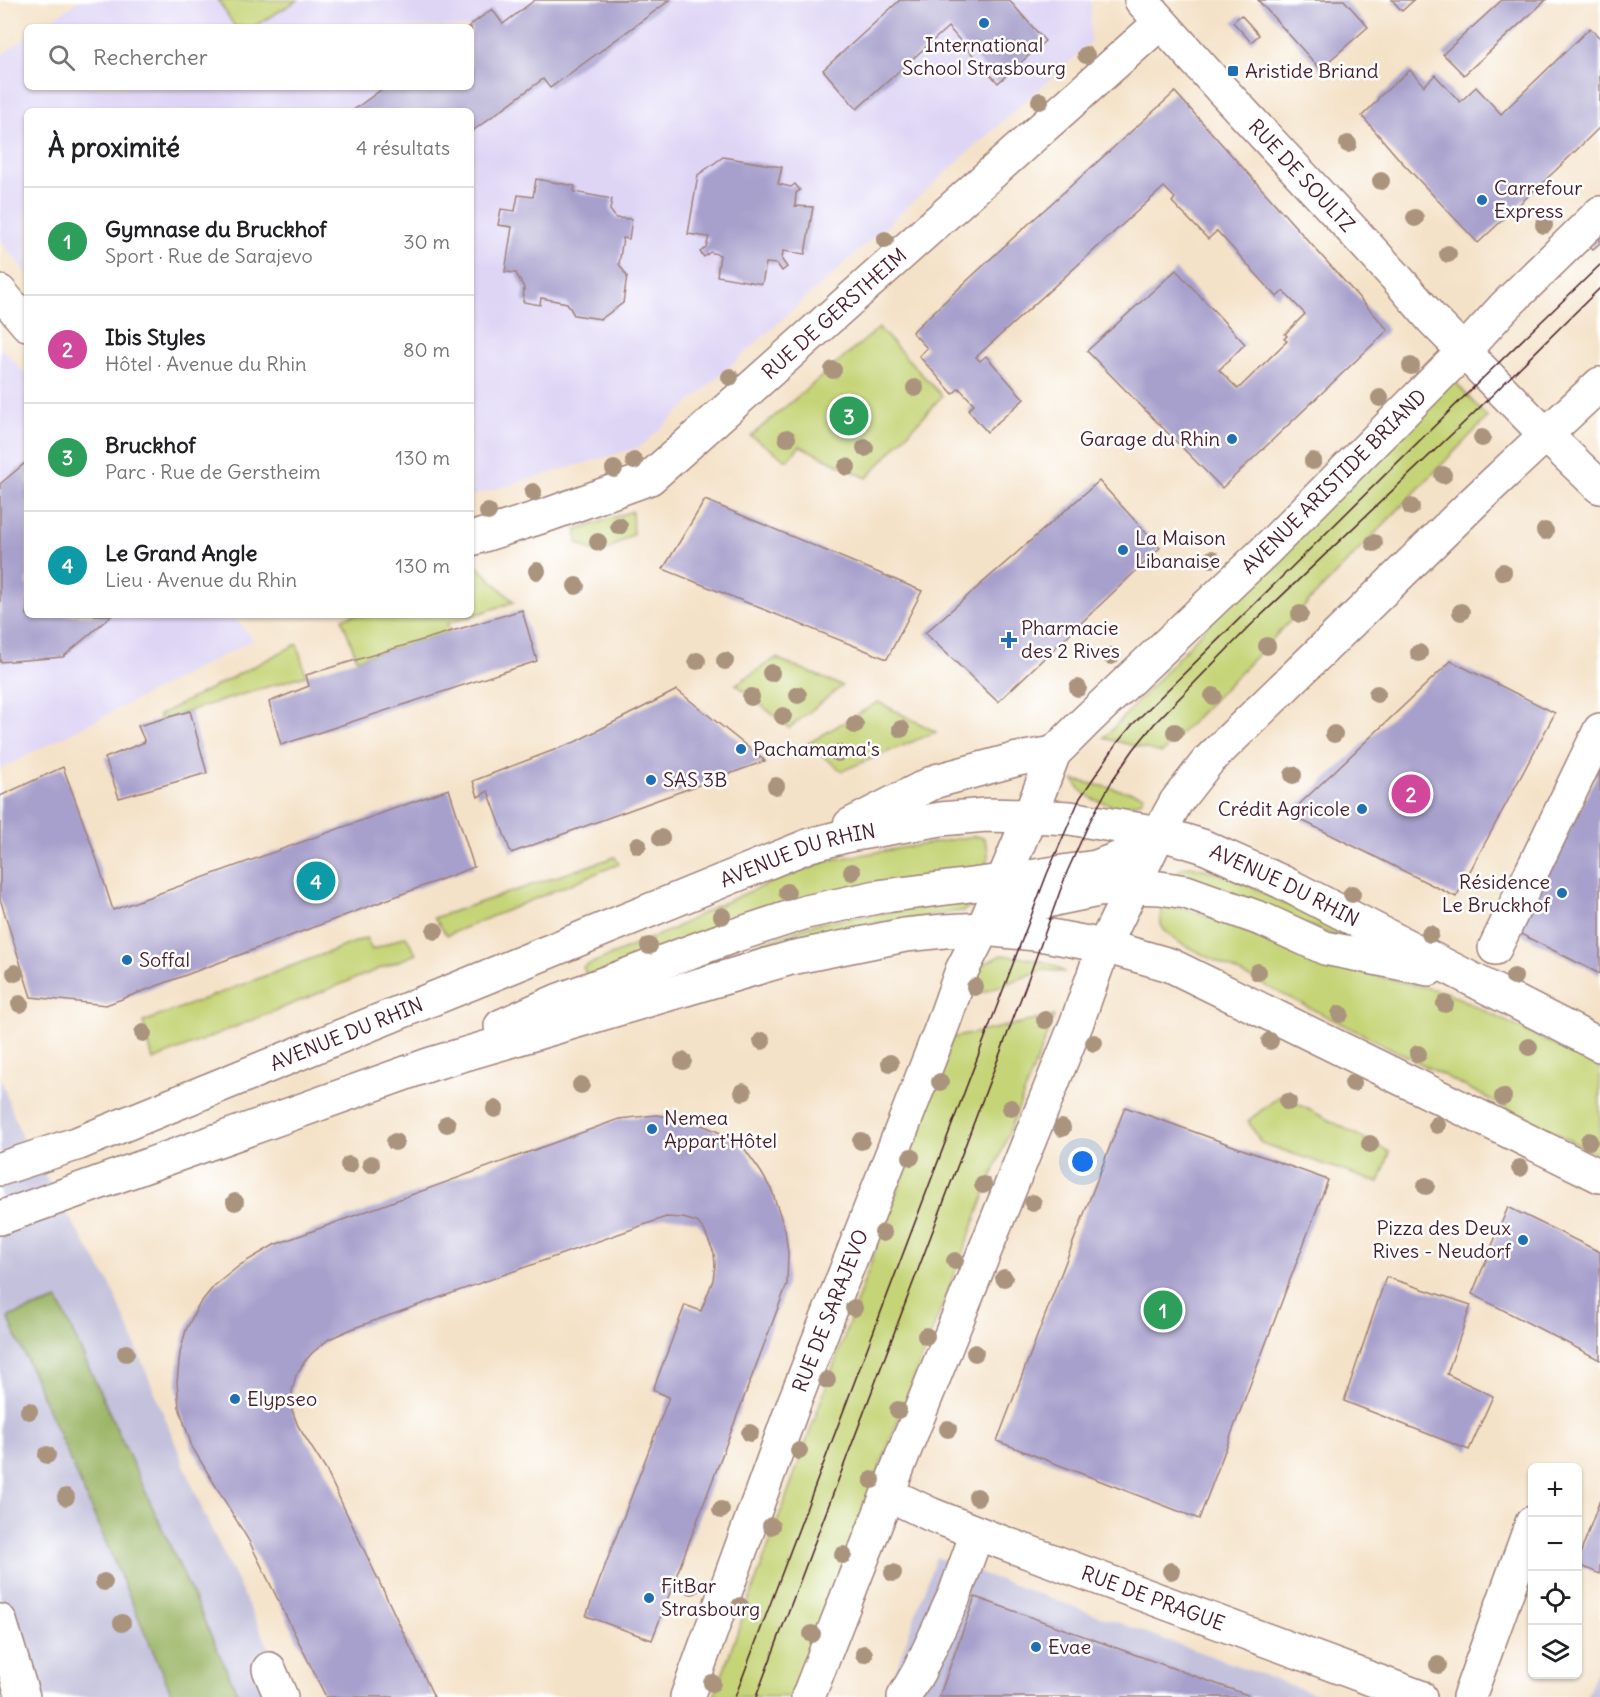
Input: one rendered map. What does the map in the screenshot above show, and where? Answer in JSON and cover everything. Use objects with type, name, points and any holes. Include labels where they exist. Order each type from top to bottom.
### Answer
[{"type":"main road","name":"RUE DE SOULTZ","points":[[1151,11],[1432,319],[1464,351]]},
{"type":"main road","name":"RUE DE GERSTHEIM","points":[[474,538],[650,478],[1151,11]]},
{"type":"main road","name":"AVENUE ARISTIDE BRIAND","points":[[982,929],[1054,753],[1265,551],[1464,351],[1504,307],[1600,213]]},
{"type":"main road","points":[[0,292],[24,320]]},
{"type":"main road","points":[[1464,351],[1600,487]]},
{"type":"main road","points":[[808,1697],[1077,1022],[1104,946],[1176,802],[1208,761],[1476,500],[1600,384]]},
{"type":"main road","points":[[1495,948],[1600,730]]},
{"type":"main road","points":[[810,845],[936,781],[1017,759],[1054,753]]},
{"type":"main road","name":"AVENUE DU RHIN","points":[[0,1169],[79,1143],[810,845],[849,835],[942,819],[1030,816],[1090,821],[1159,833],[1202,846],[1259,871],[1600,1045]]},
{"type":"main road","points":[[431,1064],[492,1029],[557,1001],[733,936],[806,912],[877,897],[1096,867],[1140,847],[1159,833]]},
{"type":"main road","points":[[982,929],[1036,904],[1098,890],[1132,887],[1160,888],[1186,892],[1264,921],[1325,948],[1469,978]]},
{"type":"main road","points":[[0,1218],[431,1064],[791,958],[905,935],[982,929],[1045,935],[1104,946],[1170,966],[1600,1176]]},
{"type":"main road","name":"RUE DE SARAJEVO","points":[[687,1697],[794,1403],[943,1024],[962,970],[982,929]]},
{"type":"main road","name":"RUE DE PRAGUE","points":[[888,1494],[976,1533],[1420,1697]]},
{"type":"main road","points":[[904,1697],[919,1671],[955,1594],[976,1533]]},
{"type":"main road","points":[[1469,1697],[1528,1536]]},
{"type":"main road","points":[[2,1638],[23,1697]]},
{"type":"shaded area","points":[[80,0],[1091,0],[1090,43],[640,447],[474,495],[474,108],[24,108],[24,269],[0,240],[0,56],[24,39],[24,90],[474,90],[474,24],[45,24]]},
{"type":"shaded area","points":[[0,346],[24,373],[24,618],[235,618],[253,640],[0,769]]},
{"type":"shaded area","points":[[0,1077],[22,1138],[110,1283],[205,1516],[293,1697],[0,1697]]},
{"type":"shaded area","points":[[936,1557],[1324,1697],[886,1697]]},
{"type":"shaded area","points":[[1600,1663],[1600,1697],[1586,1697]]},
{"type":"green space","points":[[218,0],[298,0],[258,24],[233,24]]},
{"type":"green space","points":[[879,328],[942,396],[867,478],[800,446],[787,460],[751,436]]},
{"type":"green space","points":[[1444,369],[1487,418],[1162,753],[1104,738]]},
{"type":"green space","points":[[632,511],[633,534],[600,555],[577,543],[577,530]]},
{"type":"green space","points":[[476,565],[514,602],[474,615],[474,566]]},
{"type":"green space","points":[[465,618],[447,624],[450,632],[357,659],[342,619]]},
{"type":"green space","points":[[297,644],[306,675],[159,720],[159,715]]},
{"type":"green space","points":[[776,658],[842,686],[789,728],[736,684]]},
{"type":"green space","points":[[878,702],[936,732],[842,771],[807,744]]},
{"type":"green space","points":[[1074,780],[1144,795],[1141,801],[1120,808],[1093,799],[1080,790]]},
{"type":"green space","points":[[974,836],[984,838],[987,846],[988,859],[983,871],[587,976],[583,967],[673,929],[712,908],[774,881],[830,860]]},
{"type":"green space","points":[[615,857],[619,864],[447,935],[434,918]]},
{"type":"green space","points":[[1191,866],[1230,876],[1355,938],[1357,944],[1181,877],[1178,871]]},
{"type":"green space","points":[[965,899],[969,902],[969,907],[963,911],[863,925],[755,949],[750,947],[814,924]]},
{"type":"green space","points":[[1170,905],[1212,917],[1303,957],[1325,964],[1449,993],[1600,1068],[1600,1156],[1180,943],[1164,930],[1160,922],[1162,910]]},
{"type":"green space","points":[[406,936],[416,954],[153,1060],[143,1022],[366,938],[372,950]]},
{"type":"green space","points":[[1001,955],[1042,961],[1064,972],[1043,970],[984,992],[972,992],[975,969]]},
{"type":"green space","points":[[1054,1016],[791,1697],[714,1697],[952,1038]]},
{"type":"green space","points":[[1281,1095],[1390,1152],[1379,1183],[1261,1143],[1248,1121]]},
{"type":"green space","points":[[58,1300],[239,1697],[173,1697],[8,1317]]},
{"type":"building","points":[[535,0],[670,0],[550,88],[543,79],[474,130],[474,108],[356,108],[381,90],[474,90],[474,24],[472,24],[492,9],[503,24]]},
{"type":"building","points":[[900,0],[1009,0],[1045,41],[998,83],[948,27],[857,109],[823,70]]},
{"type":"building","points":[[1258,0],[1344,0],[1368,27],[1320,69]]},
{"type":"building","points":[[1392,0],[1414,0],[1402,11]]},
{"type":"building","points":[[1502,0],[1546,0],[1464,75],[1443,54]]},
{"type":"building","points":[[1241,15],[1259,35],[1251,42],[1233,22]]},
{"type":"building","points":[[1590,28],[1600,38],[1600,127],[1478,243],[1362,116],[1379,97],[1410,70],[1424,86],[1435,75],[1460,102],[1476,87],[1501,114]]},
{"type":"building","points":[[1175,92],[1388,330],[1222,488],[1087,351],[1176,270],[1245,344],[1219,370],[1238,389],[1287,341],[1284,339],[1287,336],[1285,334],[1305,314],[1283,291],[1277,297],[1217,231],[1208,239],[1172,202],[1175,198],[1164,187],[976,357],[980,361],[986,356],[1024,399],[987,432],[968,410],[974,404],[959,388],[953,394],[919,356],[927,348],[912,332]]},
{"type":"building","points":[[723,157],[782,167],[778,184],[791,187],[795,184],[800,190],[796,193],[795,206],[813,207],[805,254],[783,251],[782,260],[787,267],[782,271],[777,264],[766,263],[762,284],[717,276],[720,255],[710,252],[704,257],[700,252],[706,247],[709,237],[688,234],[698,175]]},
{"type":"building","points":[[536,179],[575,186],[574,192],[612,199],[610,210],[616,218],[632,219],[629,239],[623,238],[619,264],[627,276],[623,303],[601,319],[574,315],[567,303],[541,298],[540,305],[523,302],[524,288],[516,273],[505,272],[512,227],[498,225],[501,209],[515,211],[518,195],[533,197]]},
{"type":"building","points":[[1600,229],[1600,243],[1593,249],[1586,242]]},
{"type":"building","points":[[24,464],[24,618],[108,618],[63,657],[0,662],[0,484]]},
{"type":"building","points":[[1099,481],[1160,548],[998,702],[925,633]]},
{"type":"building","points":[[705,500],[922,591],[887,659],[663,569]]},
{"type":"building","points":[[522,610],[537,661],[281,745],[269,702],[309,686],[306,675]]},
{"type":"building","points":[[1451,661],[1555,713],[1456,897],[1289,814]]},
{"type":"building","points":[[677,690],[765,761],[511,853],[488,791],[478,797],[473,781],[575,742]]},
{"type":"building","points":[[190,711],[207,773],[119,798],[105,758],[145,742],[138,726]]},
{"type":"building","name":"Résidence Le Bruckhof","points":[[1600,749],[1600,974],[1507,927],[1555,858],[1597,775],[1589,771]]},
{"type":"building","points":[[63,767],[113,910],[449,789],[474,867],[106,1005],[31,997],[0,899],[0,796]]},
{"type":"building","points":[[1125,1107],[1328,1180],[1199,1519],[997,1441]]},
{"type":"building","name":"Elypseo","points":[[656,1115],[685,1119],[707,1127],[725,1135],[744,1148],[772,1191],[785,1230],[788,1253],[787,1284],[652,1640],[586,1616],[669,1397],[653,1390],[685,1305],[701,1311],[713,1280],[714,1253],[704,1230],[697,1222],[666,1217],[354,1328],[329,1339],[305,1361],[296,1375],[292,1391],[292,1410],[298,1426],[326,1470],[434,1697],[326,1697],[249,1541],[192,1447],[179,1407],[177,1382],[180,1353],[186,1330],[198,1306],[214,1286],[240,1265],[274,1245],[619,1119]]},
{"type":"building","points":[[1508,1207],[1600,1252],[1600,1360],[1472,1294]]},
{"type":"building","points":[[1386,1277],[1471,1305],[1447,1374],[1493,1396],[1469,1450],[1344,1401]]},
{"type":"building","points":[[1600,1500],[1600,1574],[1582,1567],[1582,1549]]},
{"type":"building","name":"Evae","points":[[975,1597],[1253,1697],[939,1697]]},
{"type":"tram line","points":[[735,1697],[1047,874],[1080,798],[1133,724],[1600,265]]},
{"type":"tram line","points":[[756,1697],[1067,872],[1090,821],[1113,779],[1155,723],[1251,625],[1473,414],[1600,288]]},
{"type":"place","name":"International School Strasbourg","points":[[984,23]]},
{"type":"place","name":"Aristide Briand","points":[[1233,71]]},
{"type":"place","name":"Carrefour Express","points":[[1482,200]]},
{"type":"place","name":"Bruckhof","points":[[849,416]]},
{"type":"place","name":"Garage du Rhin","points":[[1232,439]]},
{"type":"place","name":"La Maison Libanaise","points":[[1123,550]]},
{"type":"place","name":"Pharmacie des 2 Rives","points":[[1009,640]]},
{"type":"place","name":"Pachamama's","points":[[741,749]]},
{"type":"place","name":"SAS 3B","points":[[651,780]]},
{"type":"place","name":"Ibis Styles","points":[[1411,794]]},
{"type":"place","name":"Crédit Agricole","points":[[1362,809]]},
{"type":"place","name":"Le Grand Angle","points":[[316,881]]},
{"type":"place","name":"Résidence Le Bruckhof","points":[[1562,893]]},
{"type":"place","name":"Soffal","points":[[127,960]]},
{"type":"place","name":"Nemea Appart'Hôtel","points":[[652,1129]]},
{"type":"place","name":"Pizza des Deux Rives - Neudorf","points":[[1523,1240]]},
{"type":"place","name":"Gymnase du Bruckhof","points":[[1163,1310]]},
{"type":"place","name":"Elypseo","points":[[235,1399]]},
{"type":"place","name":"FitBar Strasbourg","points":[[649,1598]]},
{"type":"place","name":"Evae","points":[[1036,1647]]}]
